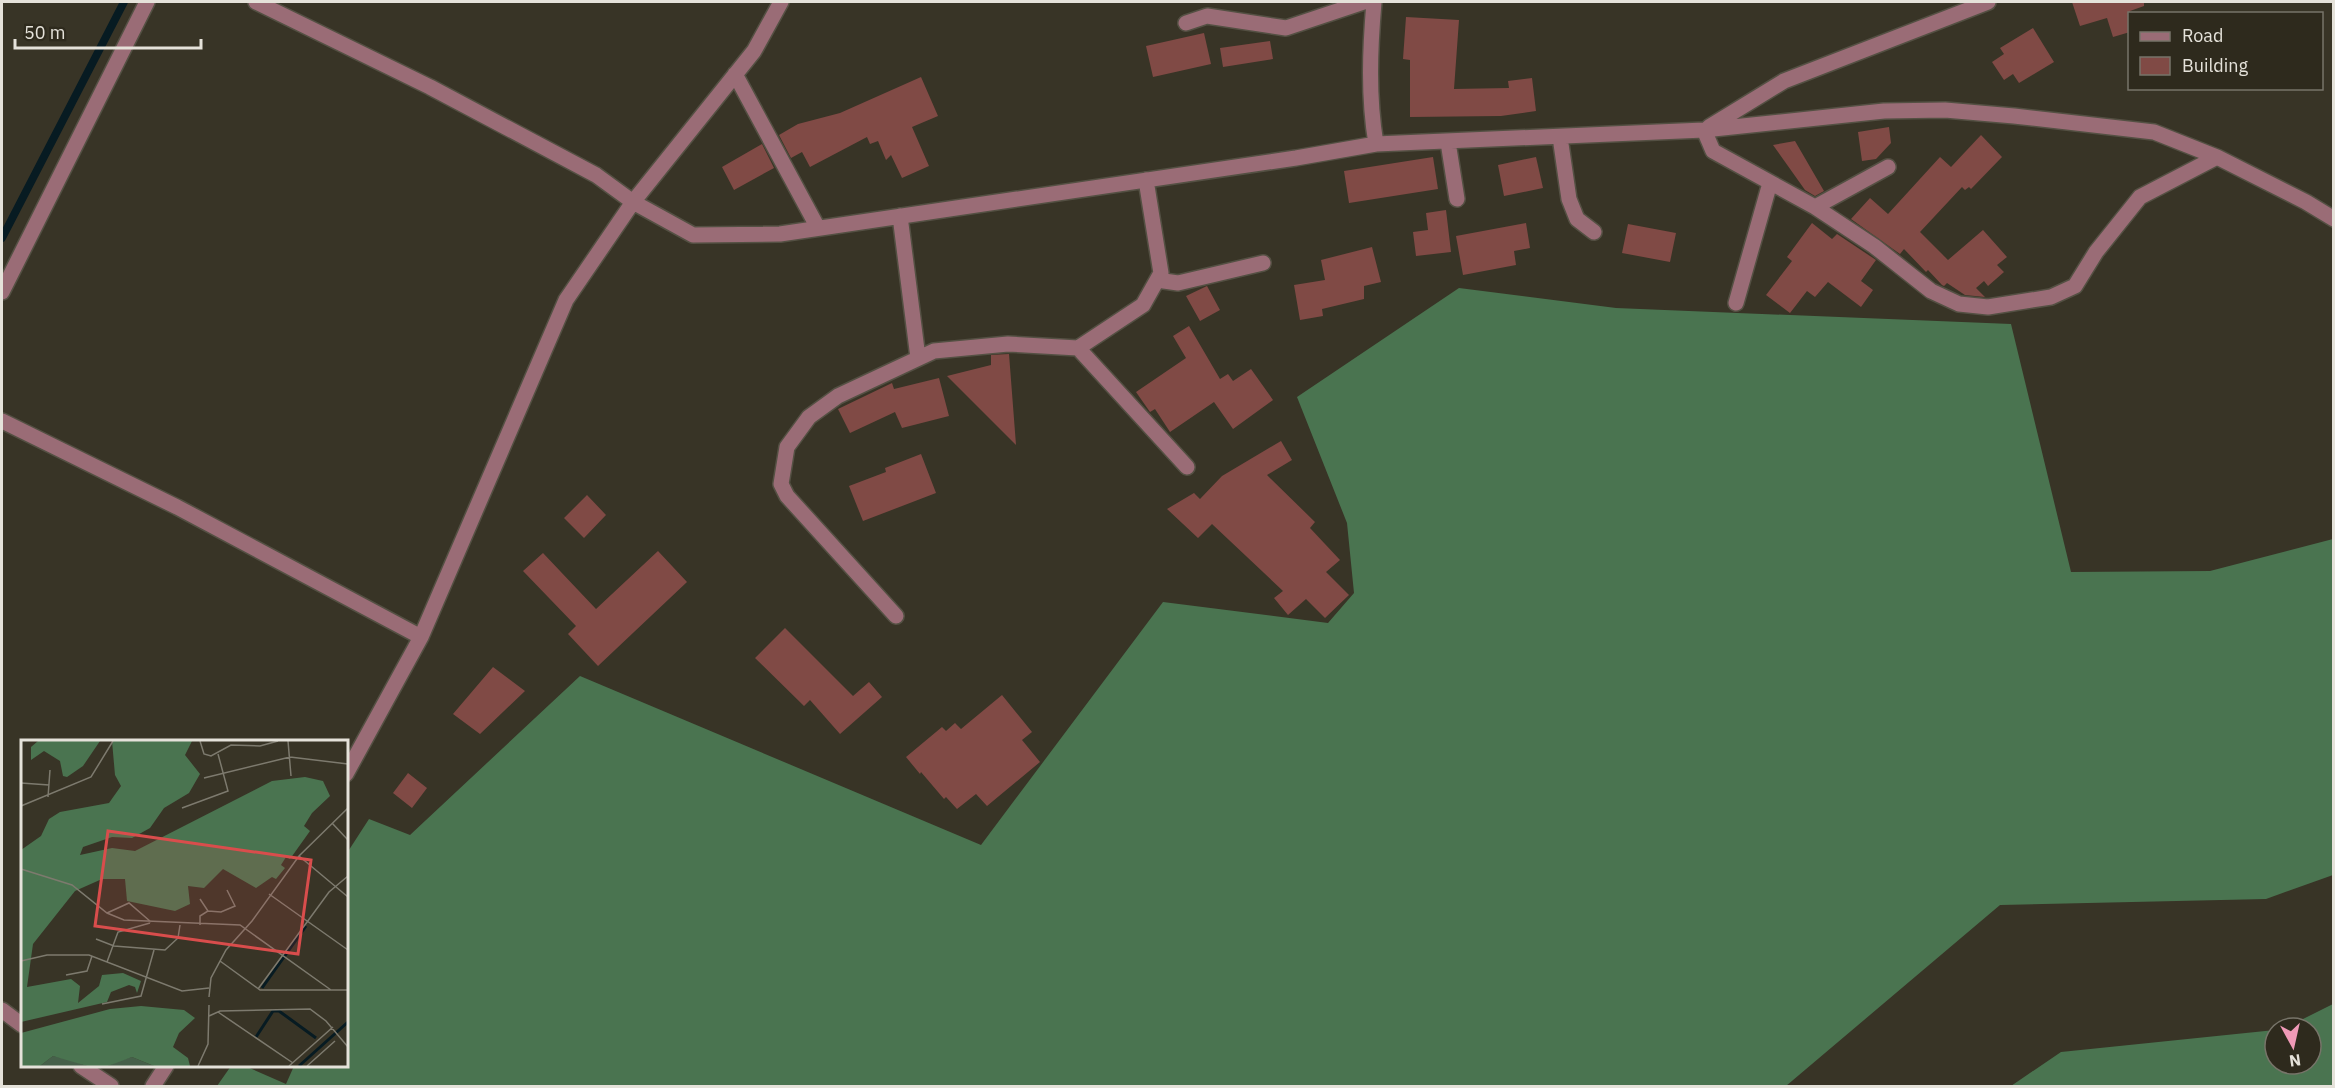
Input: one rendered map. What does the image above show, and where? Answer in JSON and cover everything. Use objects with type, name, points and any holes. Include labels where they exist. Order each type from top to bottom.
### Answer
[{"type":"street","points":[[2,292],[147,2]]},
{"type":"street","points":[[256,2],[430,87],[555,153],[596,175],[633,202],[693,235],[780,234],[1296,158],[1376,144],[1704,130],[1884,111],[1945,110],[2154,132],[2217,157],[2306,202],[2334,219]]},
{"type":"street","points":[[348,770],[421,637],[567,300],[633,202],[754,51],[781,2]]},
{"type":"street","points":[[1186,23],[1207,16],[1286,28],[1364,2]]},
{"type":"street","points":[[1374,2],[1369,52],[1372,118],[1376,144]]},
{"type":"street","points":[[1704,130],[1784,81],[1988,2]]},
{"type":"street","points":[[735,75],[818,228]]},
{"type":"street","points":[[1704,130],[1713,151],[1815,207],[1874,246],[1931,291],[1959,304],[1988,307],[2007,306],[2051,297],[2075,286],[2096,252],[2140,196],[2217,157]]},
{"type":"street","points":[[1560,137],[1569,199],[1577,219],[1594,232]]},
{"type":"street","points":[[1449,142],[1457,199]]},
{"type":"street","points":[[1815,207],[1888,167]]},
{"type":"street","points":[[896,616],[787,496],[781,484],[787,447],[809,417],[838,396],[934,351],[1008,344],[1078,348],[1143,304],[1161,273],[1146,180]]},
{"type":"street","points":[[1736,303],[1770,183]]},
{"type":"street","points":[[900,216],[918,358]]},
{"type":"street","points":[[1157,280],[1178,283],[1263,263]]},
{"type":"street","points":[[1078,348],[1187,467]]},
{"type":"street","points":[[2,421],[177,507],[421,637]]},
{"type":"street","points":[[2,1010],[21,1024]]},
{"type":"street","points":[[84,1067],[111,1086]]},
{"type":"street","points":[[153,1086],[165,1067]]},
{"type":"green space","points":[[1459,288],[1616,308],[2011,324],[2071,572],[2210,571],[2333,539],[2333,875],[2266,899],[2000,905],[1786,1086],[217,1086],[230,1067],[247,1067],[286,1084],[294,1067],[348,1067],[348,851],[369,819],[410,835],[580,676],[981,845],[1163,602],[1328,623],[1354,593],[1347,523],[1297,397]]},
{"type":"green space","points":[[2333,1004],[2333,1086],[2011,1086],[2061,1052],[2263,1031],[2263,1076],[2323,1076],[2323,1016],[2309,1016]]},
{"type":"building","points":[[2072,2],[2144,2],[2144,6],[2128,12],[2128,33],[2113,37],[2107,18],[2080,26]]},
{"type":"building","points":[[1406,17],[1459,20],[1454,89],[1509,88],[1508,81],[1532,78],[1536,111],[1501,116],[1410,117],[1410,60],[1403,59]]},
{"type":"building","points":[[2033,28],[2054,62],[2019,83],[2013,74],[2004,80],[1992,62],[2004,54],[2000,48]]},
{"type":"building","points":[[1204,33],[1211,64],[1153,77],[1146,46]]},
{"type":"building","points":[[1270,41],[1273,59],[1223,67],[1220,48]]},
{"type":"building","points":[[921,77],[938,116],[912,127],[929,166],[902,178],[891,155],[886,160],[878,141],[870,144],[867,137],[810,167],[802,152],[791,158],[779,135],[798,124],[840,113]]},
{"type":"building","points":[[1889,127],[1891,143],[1876,159],[1862,161],[1858,132]]},
{"type":"building","points":[[1981,135],[2002,157],[1971,189],[1969,187],[1965,190],[1962,187],[1920,232],[1948,260],[1983,230],[2007,257],[1997,265],[2004,272],[1988,286],[1984,281],[1976,288],[1985,297],[1965,295],[1947,283],[1942,285],[1904,249],[1900,254],[1851,219],[1870,198],[1888,214],[1940,157],[1951,167]]},
{"type":"building","points":[[1795,141],[1824,191],[1815,196],[1805,190],[1773,145]]},
{"type":"building","points":[[762,144],[774,168],[734,190],[722,167]]},
{"type":"building","points":[[1433,157],[1438,189],[1349,203],[1344,171]]},
{"type":"building","points":[[1536,157],[1543,188],[1504,196],[1498,165]]},
{"type":"building","points":[[1446,210],[1451,252],[1416,256],[1413,232],[1428,230],[1426,213]]},
{"type":"building","points":[[1526,223],[1530,248],[1514,251],[1516,265],[1463,275],[1456,236]]},
{"type":"building","points":[[1812,223],[1832,239],[1837,234],[1876,260],[1861,281],[1873,290],[1861,307],[1828,282],[1815,297],[1807,291],[1790,313],[1766,295],[1792,261],[1787,257]]},
{"type":"building","points":[[1628,224],[1676,233],[1670,262],[1622,253]]},
{"type":"building","points":[[1372,247],[1381,282],[1364,286],[1364,299],[1322,309],[1323,316],[1300,320],[1294,285],[1325,280],[1321,260]]},
{"type":"building","points":[[1207,286],[1220,310],[1200,321],[1186,296]]},
{"type":"building","points":[[1189,326],[1220,379],[1228,374],[1233,381],[1251,369],[1273,400],[1233,429],[1214,402],[1170,432],[1155,409],[1150,412],[1136,392],[1186,358],[1173,336]]},
{"type":"building","points":[[1009,354],[1016,445],[947,376],[991,365],[991,355]]},
{"type":"building","points":[[939,378],[949,416],[902,428],[895,412],[850,433],[838,409],[892,383],[894,389]]},
{"type":"building","points":[[1281,441],[1292,460],[1267,475],[1315,522],[1310,528],[1340,560],[1326,572],[1349,595],[1325,618],[1306,599],[1288,615],[1274,598],[1283,591],[1212,524],[1198,538],[1167,509],[1194,493],[1200,499],[1222,476]]},
{"type":"building","points":[[921,454],[936,493],[863,521],[849,486],[886,472],[885,468]]},
{"type":"building","points":[[587,495],[606,515],[584,538],[564,518]]},
{"type":"building","points":[[658,551],[687,582],[598,666],[568,634],[576,626],[523,571],[543,553],[596,609]]},
{"type":"building","points":[[785,628],[853,696],[869,682],[882,697],[840,734],[810,700],[804,706],[755,658]]},
{"type":"building","points":[[493,667],[525,691],[480,734],[453,714]]},
{"type":"building","points":[[1002,695],[1032,732],[1022,740],[1040,762],[987,806],[976,794],[957,809],[946,797],[944,799],[906,757],[942,727],[946,731],[955,723],[961,729]]},
{"type":"building","points":[[408,773],[427,788],[412,808],[393,793]]},
{"type":"waterway","points":[[2,238],[124,2]]}]
